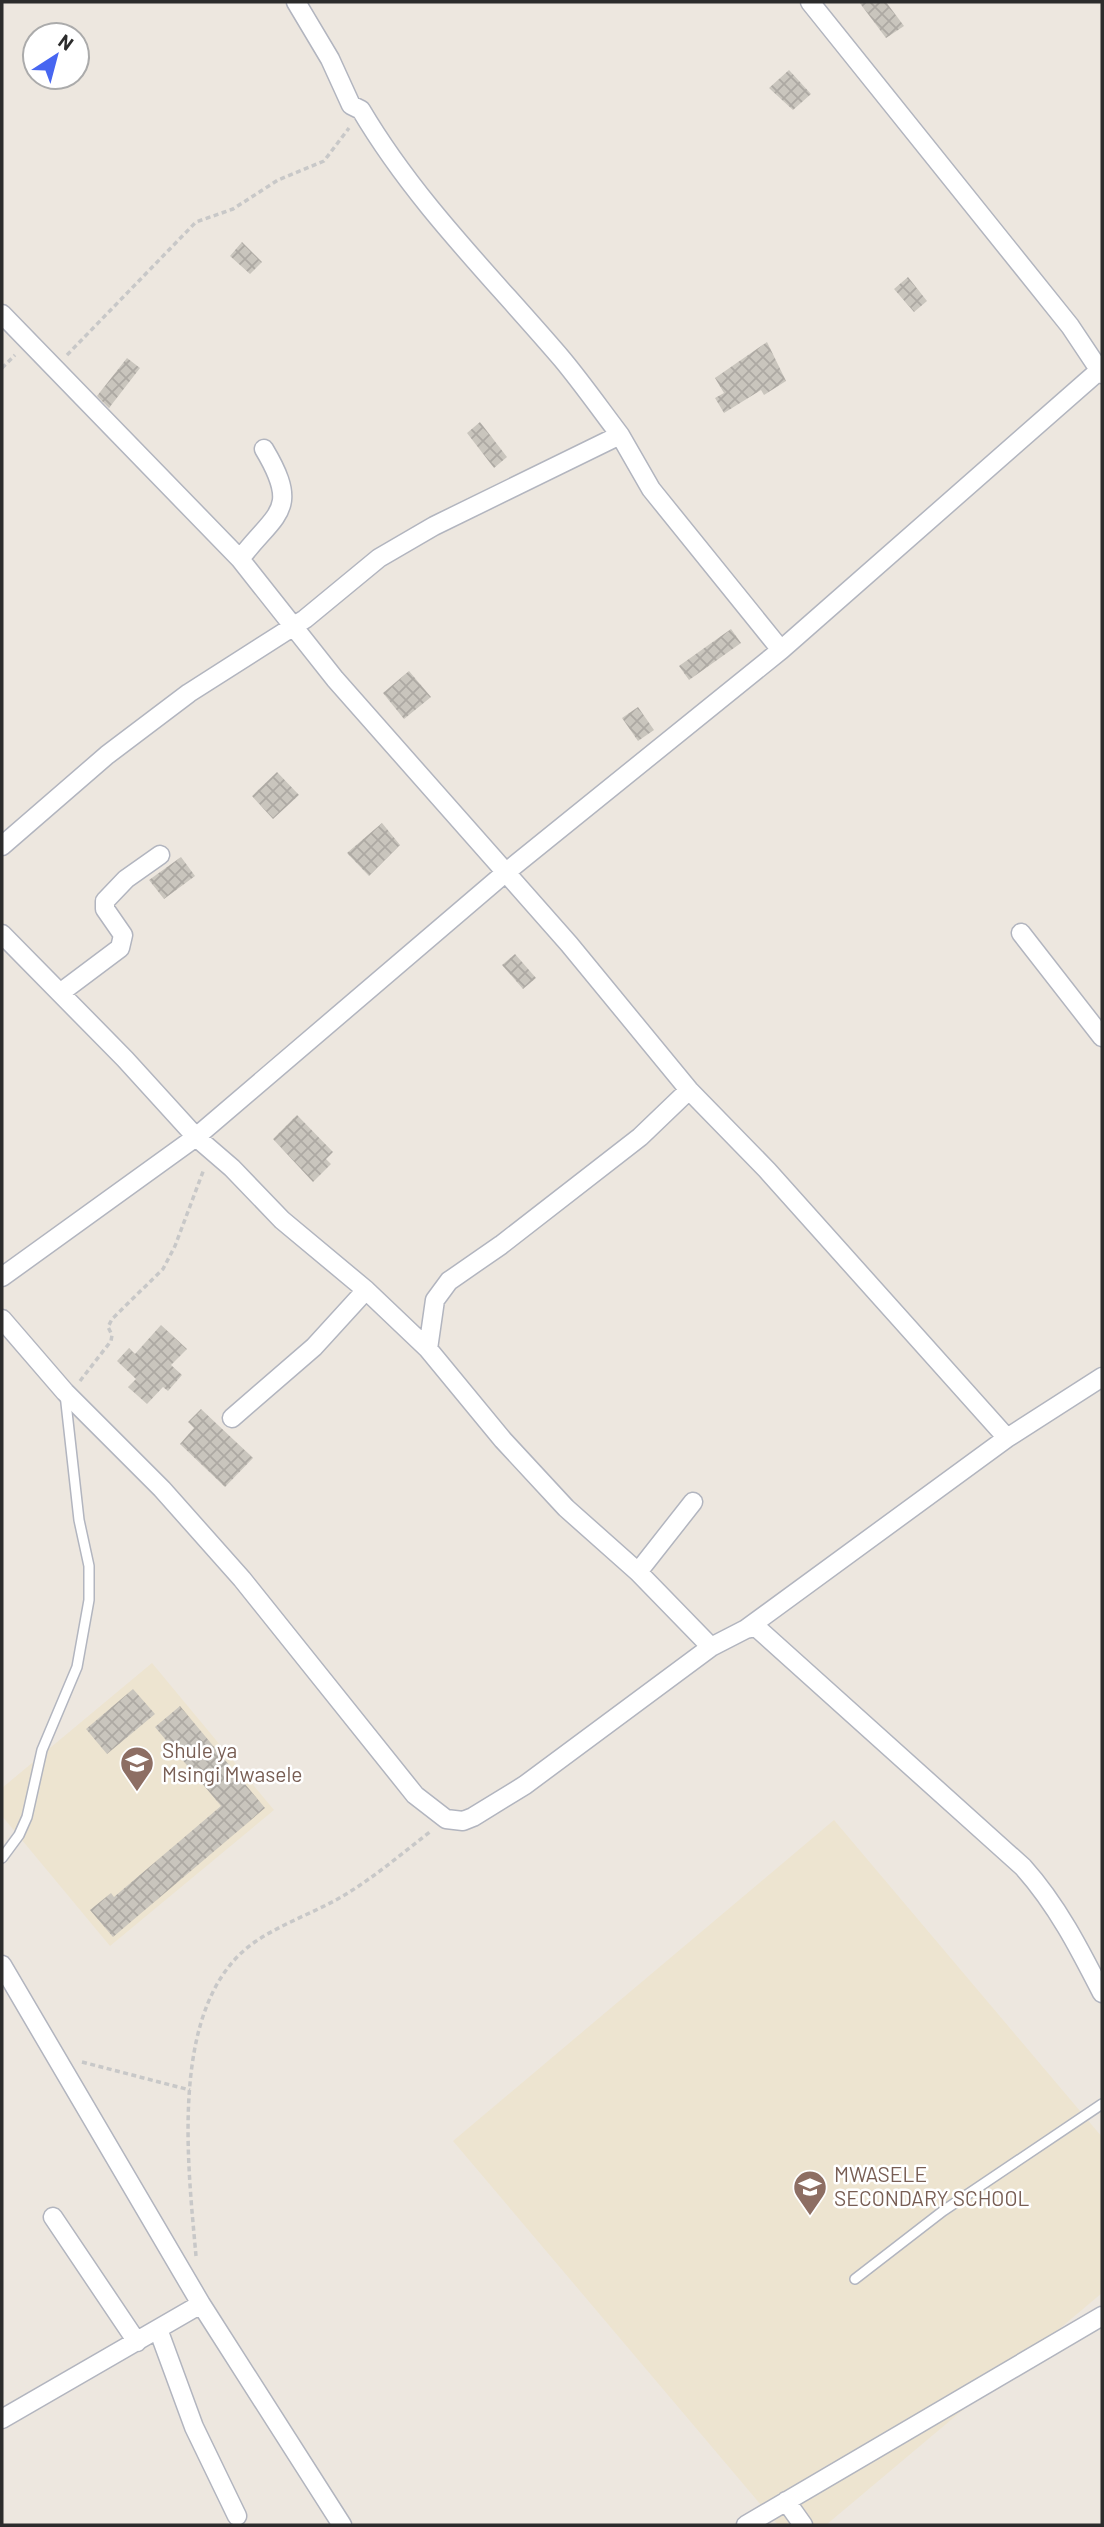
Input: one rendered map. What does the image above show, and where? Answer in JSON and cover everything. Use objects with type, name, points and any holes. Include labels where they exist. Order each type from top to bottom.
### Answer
[{"type":"street","points":[[296,2],[330,59],[351,105],[361,110],[398,168],[444,226],[562,359],[620,435],[651,489],[780,650]]},
{"type":"street","points":[[2,1276],[196,1137],[505,873],[780,650],[1101,371],[1070,326],[810,2]]},
{"type":"street","points":[[2,314],[240,559],[335,679],[569,944],[689,1090],[766,1170],[1007,1438]]},
{"type":"street","points":[[2,846],[107,755],[189,693],[294,626],[379,558],[434,526],[485,504],[620,435]]},
{"type":"street","points":[[240,559],[274,522],[282,506],[279,477],[264,449]]},
{"type":"street","points":[[60,993],[120,948],[123,935],[104,903],[115,889],[160,855]]},
{"type":"street","points":[[1021,933],[1102,1037]]},
{"type":"street","points":[[2,934],[196,1137],[282,1220],[366,1290],[428,1349],[503,1440],[548,1489],[638,1572],[711,1647]]},
{"type":"street","points":[[428,1349],[435,1300],[449,1280],[535,1219],[640,1137],[689,1090]]},
{"type":"street","points":[[232,1418],[314,1347],[366,1290]]},
{"type":"street","points":[[2,1319],[66,1393],[171,1499],[242,1579],[415,1795],[446,1819],[463,1821],[526,1785],[711,1647],[746,1629],[1007,1438],[1102,1377]]},
{"type":"street","points":[[638,1572],[693,1502]]},
{"type":"street","points":[[746,1629],[756,1627],[763,1631],[1023,1867],[1044,1891],[1069,1928],[1102,1993]]},
{"type":"street","points":[[2,1965],[201,2304],[342,2525]]},
{"type":"street","points":[[52,2217],[137,2342]]},
{"type":"street","points":[[2,2419],[201,2304]]},
{"type":"street","points":[[746,2525],[1102,2316]]},
{"type":"street","points":[[158,2329],[194,2427],[237,2516]]},
{"type":"street","points":[[786,2501],[803,2525]]},
{"type":"lane","points":[[2,1858],[19,1835],[27,1816],[42,1750],[77,1667],[89,1600],[89,1566],[79,1520],[66,1393]]},
{"type":"lane","points":[[855,2279],[943,2211],[1102,2104]]},
{"type":"path","points":[[54,369],[191,226],[201,219],[233,209],[278,180],[324,161],[361,110]]},
{"type":"path","points":[[66,1393],[111,1341],[113,1335],[108,1327],[112,1319],[163,1269],[175,1246],[212,1151]]},
{"type":"path","points":[[197,2263],[187,2154],[190,2091],[200,2028],[212,1994],[229,1965],[264,1937],[345,1894],[446,1819]]},
{"type":"path","points":[[56,2058],[90,2063],[190,2091]]},
{"type":"shaded area","points":[[152,1663],[274,1810],[110,1946],[2,1816],[2,1788]]},
{"type":"shaded area","name":"MWASELE SECONDARY SCHOOL","points":[[834,1820],[1102,2137],[1102,2293],[826,2525],[778,2525],[453,2141]]},
{"type":"building","points":[[859,2],[886,2],[904,26],[886,38]]},
{"type":"building","points":[[789,70],[811,94],[793,110],[769,88]]},
{"type":"building","points":[[242,242],[262,262],[250,274],[230,256]]},
{"type":"building","points":[[908,277],[927,301],[914,312],[894,289]]},
{"type":"building","points":[[767,342],[786,381],[764,395],[761,390],[724,413],[715,398],[724,393],[715,378]]},
{"type":"building","points":[[127,358],[140,368],[109,408],[97,396]]},
{"type":"building","points":[[480,422],[507,457],[494,468],[467,433]]},
{"type":"building","points":[[731,629],[741,643],[689,680],[679,666]]},
{"type":"building","points":[[409,671],[431,697],[404,719],[383,693]]},
{"type":"building","points":[[638,707],[654,730],[638,741],[622,718]]},
{"type":"building","points":[[277,772],[299,795],[273,819],[252,796]]},
{"type":"building","points":[[382,823],[400,845],[369,876],[347,853]]},
{"type":"building","points":[[181,857],[195,876],[164,899],[149,880]]},
{"type":"building","points":[[515,954],[536,978],[523,989],[502,965]]},
{"type":"building","points":[[297,1115],[333,1152],[326,1159],[331,1164],[313,1182],[273,1139]]},
{"type":"building","points":[[161,1325],[187,1349],[171,1365],[182,1375],[168,1391],[163,1387],[147,1404],[128,1387],[136,1379],[117,1361],[129,1348],[135,1354]]},
{"type":"building","points":[[201,1409],[253,1458],[225,1487],[180,1444],[194,1428],[188,1422]]},
{"type":"building","points":[[133,1689],[155,1714],[107,1754],[86,1729]]},
{"type":"building","points":[[180,1706],[265,1808],[113,1937],[90,1910],[111,1893],[114,1897],[221,1806],[155,1727]]},
{"type":"place","name":"Shule ya Msingi Mwasele","points":[[137,1793]]},
{"type":"place","name":"MWASELE SECONDARY SCHOOL","points":[[810,2217]]}]
